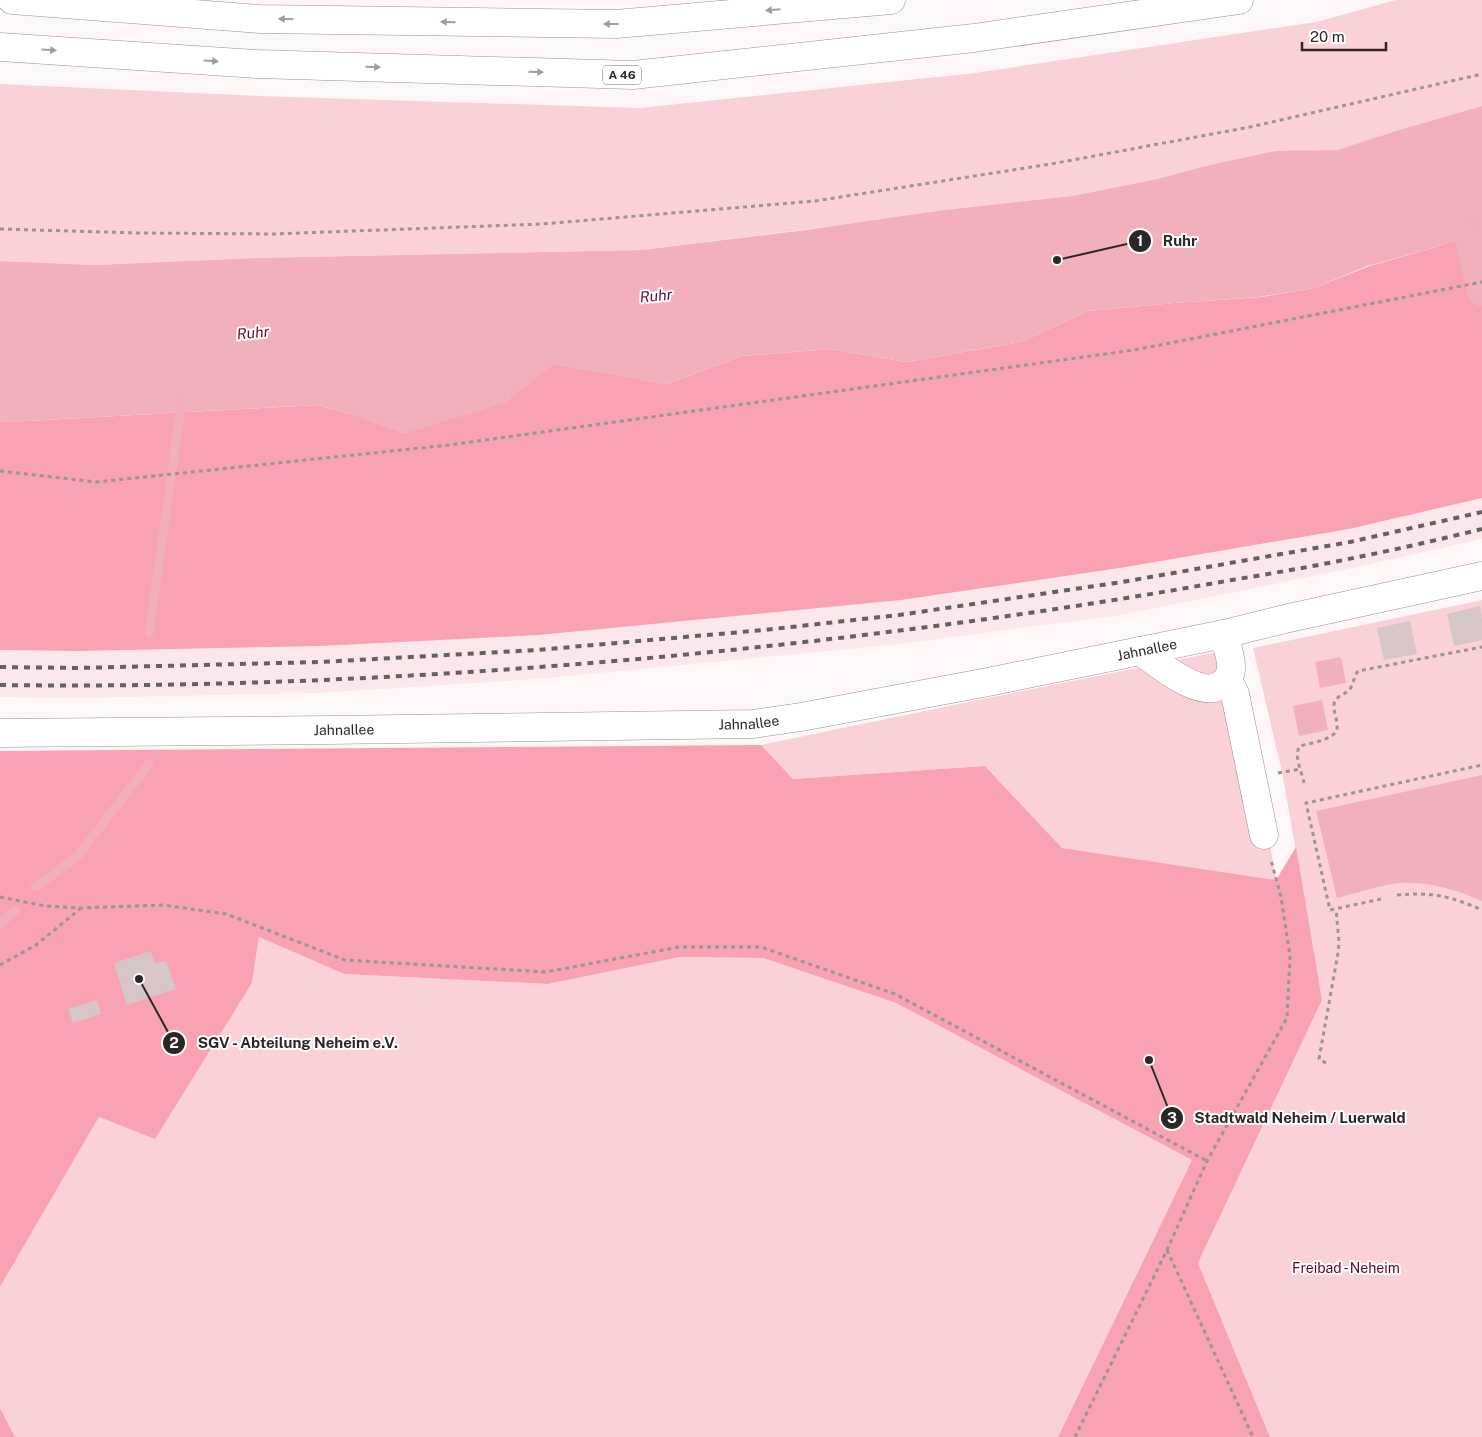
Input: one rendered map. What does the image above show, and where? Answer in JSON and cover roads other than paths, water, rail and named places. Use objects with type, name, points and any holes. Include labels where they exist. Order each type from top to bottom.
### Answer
[{"type":"main road","points":[[12,0],[260,18],[616,24],[891,0]]},
{"type":"main road","name":"A 46","points":[[0,47],[258,64],[633,75],[974,38],[1239,0]]},
{"type":"main road","name":"Jahnallee","points":[[0,733],[309,731],[753,724],[979,684],[1224,634],[1482,576]]},
{"type":"main road","points":[[1140,651],[1179,679],[1201,688],[1218,688],[1228,680],[1231,668],[1224,634]]},
{"type":"main road","points":[[1228,680],[1235,694],[1264,835]]},
{"type":"water","points":[[1482,106],[1482,230],[1430,249],[1367,266],[1314,288],[1259,297],[1088,311],[1021,342],[906,362],[830,349],[742,356],[667,384],[553,365],[504,403],[404,434],[350,414],[317,405],[9,422],[0,420],[0,261],[95,265],[255,258],[641,250],[805,230],[945,210],[1072,196],[1157,179],[1209,165],[1276,151],[1337,150]]},
{"type":"water","points":[[1341,657],[1346,683],[1320,688],[1315,662]]},
{"type":"water","points":[[1322,700],[1328,730],[1299,736],[1293,706]]},
{"type":"water","points":[[1482,775],[1482,901],[1463,893],[1422,883],[1384,885],[1337,898],[1316,811]]},
{"type":"waterway","points":[[1469,235],[1482,291]]},
{"type":"waterway","points":[[149,633],[182,401]]},
{"type":"waterway","points":[[35,887],[76,858],[149,764]]},
{"type":"waterway","points":[[0,924],[16,910]]},
{"type":"railway","points":[[0,667],[78,668],[321,662],[537,650],[764,630],[899,615],[1122,582],[1350,542],[1482,512]]},
{"type":"railway","points":[[0,685],[165,685],[330,680],[578,664],[732,650],[875,634],[1089,604],[1326,563],[1482,529]]},
{"type":"place","name":"Ruhr","points":[[1057,260]]},
{"type":"place","name":"SGV - Abteilung Neheim e.V.","points":[[139,979]]},
{"type":"place","name":"Stadtwald Neheim / Luerwald","points":[[1149,1060]]},
{"type":"park label","name":"Freibad - Neheim","points":[[1346,1268]]}]
